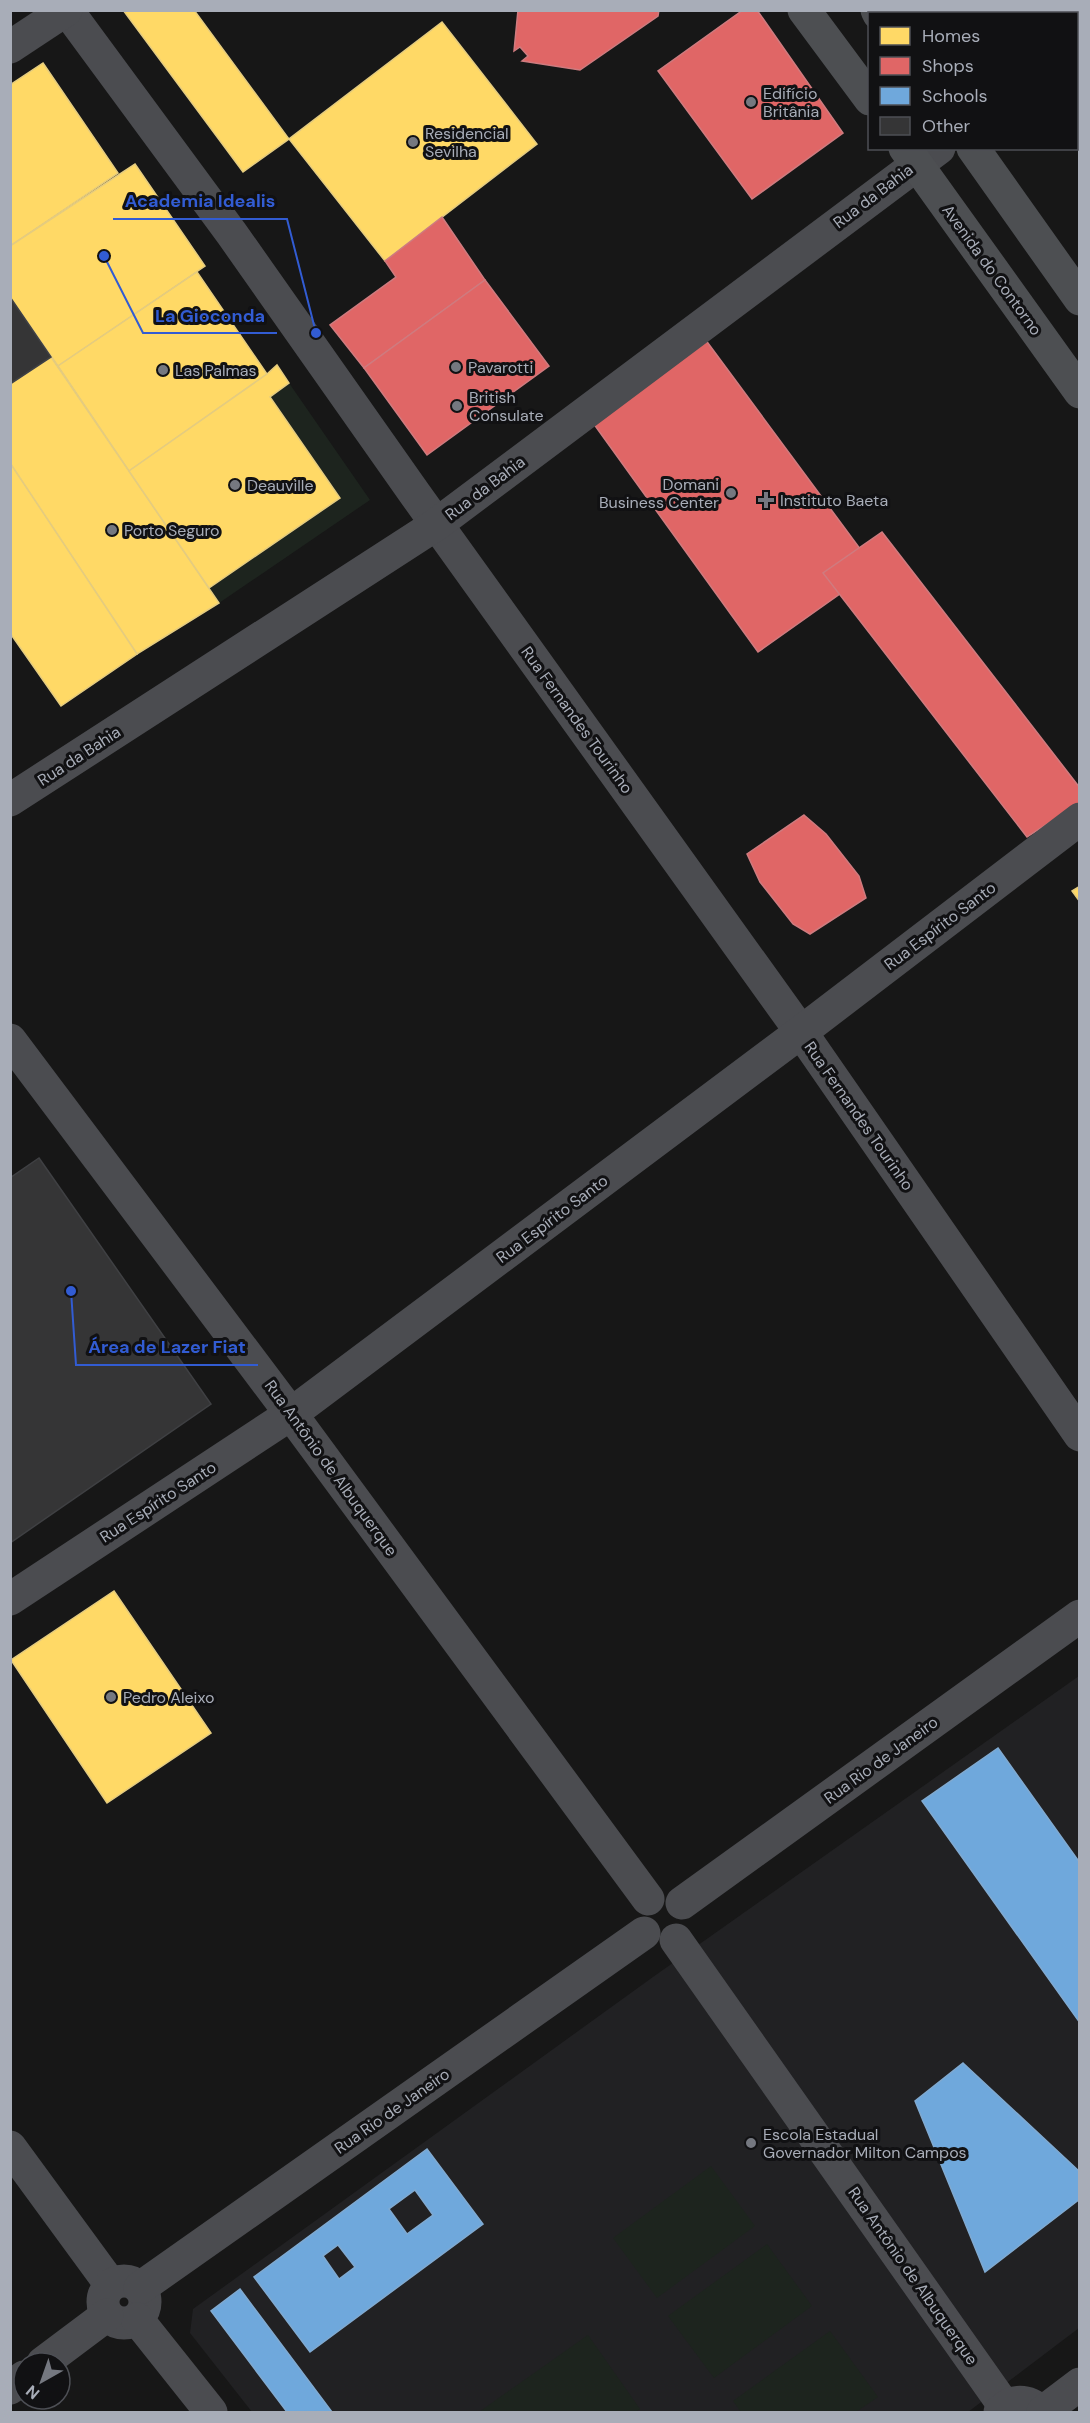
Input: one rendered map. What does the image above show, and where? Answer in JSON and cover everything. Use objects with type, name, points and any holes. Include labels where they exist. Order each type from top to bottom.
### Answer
[{"type":"main road","points":[[804,10],[868,96]]},
{"type":"main road","points":[[974,150],[1080,299]]},
{"type":"main road","name":"Avenida do Contorno","points":[[920,154],[1080,392]]},
{"type":"street","points":[[10,47],[67,10]]},
{"type":"street","name":"Rua Fernandes Tourinho","points":[[67,10],[232,234],[801,1032],[1080,1435]]},
{"type":"street","name":"Rua da Bahia","points":[[10,800],[437,524],[920,154]]},
{"type":"street","name":"Rua Espírito Santo","points":[[10,1599],[291,1414],[801,1032],[1080,819]]},
{"type":"street","name":"Rua Antônio de Albuquerque","points":[[10,1040],[291,1414],[648,1899]]},
{"type":"street","name":"Rua Rio de Janeiro","points":[[682,1903],[1080,1616]]},
{"type":"street","points":[[662,1894],[669,1895],[682,1903],[688,1918],[683,1934],[676,1940],[663,1943],[644,1934],[640,1927],[639,1912],[648,1899],[662,1894]]},
{"type":"street","name":"Rua Rio de Janeiro","points":[[59,2351],[124,2302],[644,1934]]},
{"type":"street","name":"Rua Antônio de Albuquerque","points":[[676,1940],[1002,2410]]},
{"type":"street","points":[[10,2147],[124,2302],[211,2412]]},
{"type":"street","points":[[1002,2410],[1012,2403],[1029,2403],[1042,2412],[1080,2384]]},
{"type":"shaded area","points":[[289,383],[370,500],[219,603],[209,588],[340,498],[270,397]]},
{"type":"shaded area","name":"Escola Estadual Governador Milton Campos","points":[[1079,1676],[1079,2328],[968,2412],[252,2412],[190,2333],[193,2309],[653,1977]]},
{"type":"shaded area","points":[[711,2166],[755,2226],[657,2298],[613,2238]]},
{"type":"shaded area","points":[[767,2244],[812,2306],[714,2378],[668,2316]]},
{"type":"shaded area","points":[[830,2331],[878,2397],[856,2412],[741,2412],[733,2401]]},
{"type":"shaded area","points":[[588,2335],[640,2409],[636,2412],[479,2412]]},
{"type":"building: Homes","points":[[123,10],[194,10],[289,139],[243,172]]},
{"type":"building: Homes","name":"Residencial Sevilha","points":[[442,22],[537,144],[385,261],[289,139]]},
{"type":"building: Homes","points":[[43,63],[118,173],[10,246],[10,85]]},
{"type":"building: Homes","points":[[135,164],[205,266],[58,366],[10,297],[10,246]]},
{"type":"building: Homes","name":"Las Palmas","points":[[197,272],[267,374],[129,471],[58,366]]},
{"type":"building: Homes","name":"Porto Seguro","points":[[51,357],[219,603],[137,654],[10,463],[10,384]]},
{"type":"building: Homes","name":"Deauville","points":[[277,365],[289,383],[270,397],[340,498],[209,588],[129,471]]},
{"type":"building: Homes","points":[[10,463],[137,654],[61,706],[10,633]]},
{"type":"building: Homes","points":[[1080,886],[1080,902],[1072,891]]},
{"type":"building: Homes","name":"Pedro Aleixo","points":[[114,1591],[211,1733],[107,1803],[11,1660]]},
{"type":"building: Shops","points":[[518,10],[659,10],[658,16],[580,70],[522,61],[528,56],[520,47],[514,51]]},
{"type":"building: Shops","name":"Edifício Britânia","points":[[743,10],[757,10],[843,133],[752,199],[658,71]]},
{"type":"building: Shops","points":[[442,217],[485,280],[364,368],[330,325],[396,277],[385,261]]},
{"type":"building: Shops","name":"Pavarotti","points":[[485,280],[549,366],[427,455],[364,368]]},
{"type":"building: Shops","name":"Domani Business Center","points":[[702,335],[875,569],[758,652],[588,416]]},
{"type":"building: Shops","points":[[882,532],[1080,788],[1080,803],[1027,837],[823,573]]},
{"type":"building: Shops","points":[[804,815],[826,834],[859,876],[866,898],[810,934],[793,924],[760,882],[747,854]]},
{"type":"building: Schools","points":[[998,1748],[1080,1863],[1080,2023],[922,1801]]},
{"type":"building: Schools","points":[[963,2063],[1080,2172],[1080,2199],[985,2272],[915,2101]]},
{"type":"building: Schools","points":[[427,2149],[483,2224],[310,2352],[254,2277]],"holes":[[[415,2190],[433,2215],[407,2234],[389,2209]],[[338,2245],[355,2267],[339,2279],[323,2256]]]},
{"type":"building: Schools","points":[[240,2289],[332,2412],[287,2412],[211,2311]]},
{"type":"building: Other","points":[[10,297],[51,357],[10,384]]},
{"type":"building: Other","points":[[39,1158],[211,1404],[10,1543],[10,1178]]},
{"type":"place","name":"Edifício Britânia","points":[[751,102]]},
{"type":"place","name":"Residencial Sevilha","points":[[413,142]]},
{"type":"place","name":"La Gioconda","points":[[104,256]]},
{"type":"place","name":"Academia Idealis","points":[[316,333]]},
{"type":"place","name":"Pavarotti","points":[[456,367]]},
{"type":"place","name":"Las Palmas","points":[[163,370]]},
{"type":"place","name":"British Consulate","points":[[457,406]]},
{"type":"place","name":"Deauville","points":[[235,485]]},
{"type":"place","name":"Domani Business Center","points":[[731,493]]},
{"type":"place","name":"Instituto Baeta","points":[[766,500]]},
{"type":"place","name":"Porto Seguro","points":[[112,530]]},
{"type":"place","name":"Área de Lazer Fiat","points":[[71,1291]]},
{"type":"place","name":"Pedro Aleixo","points":[[111,1697]]},
{"type":"place","name":"Escola Estadual Governador Milton Campos","points":[[751,2143]]}]
